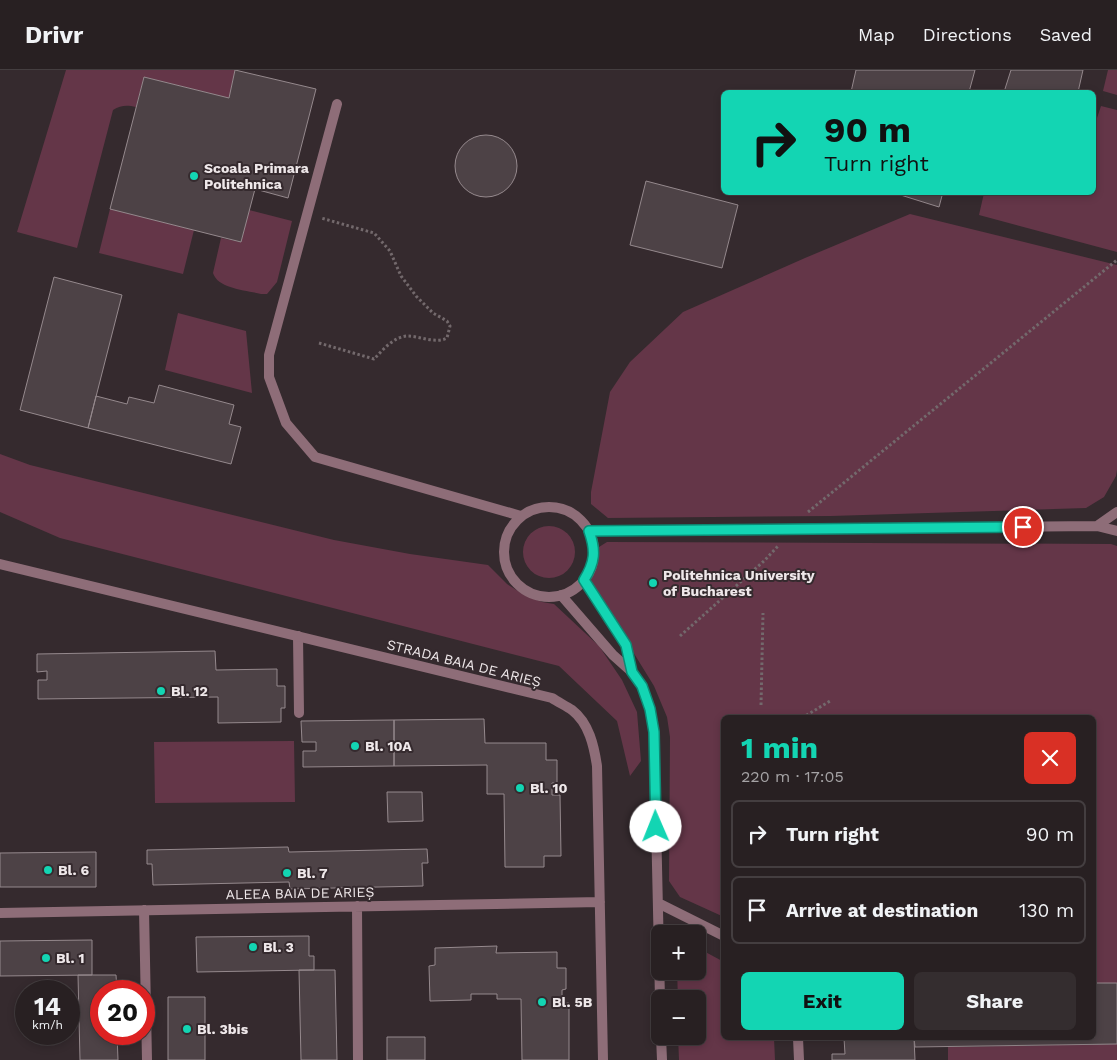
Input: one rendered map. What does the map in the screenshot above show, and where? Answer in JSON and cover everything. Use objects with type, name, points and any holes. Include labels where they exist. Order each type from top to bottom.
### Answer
[{"type":"street","points":[[337,104],[270,355],[269,377],[274,395],[286,423],[315,457],[521,516]]},
{"type":"street","points":[[536,508],[561,508],[577,516],[589,531],[594,543],[591,569],[584,580],[570,592],[548,597],[535,595],[518,584],[507,569],[504,556],[504,542],[508,532],[521,516],[536,508]]},
{"type":"street","points":[[1097,526],[1117,512]]},
{"type":"street","points":[[589,531],[1097,526],[1117,531]]},
{"type":"street","name":"STRADA BAIA DE ARIEȘ","points":[[0,564],[552,698],[574,711],[589,732],[595,749],[597,766],[603,1060]]},
{"type":"street","points":[[584,580],[626,645],[632,672]]},
{"type":"street","points":[[561,595],[613,655],[632,672],[642,686],[650,709],[654,732],[660,990]]},
{"type":"street","points":[[298,636],[299,713]]},
{"type":"street","name":"ALEEA BAIA DE ARIEȘ","points":[[0,913],[600,902]]},
{"type":"street","points":[[658,903],[721,934]]},
{"type":"street","points":[[357,906],[358,1060]]},
{"type":"street","points":[[144,910],[146,1060]]},
{"type":"street","points":[[798,1040],[798,1060]]},
{"type":"street","points":[[661,1045],[662,1060]]},
{"type":"path","points":[[307,215],[374,233],[390,251],[401,276],[416,296],[434,313],[447,321],[450,326],[447,338],[442,341],[407,336],[392,342],[374,359],[319,343]]},
{"type":"path","points":[[803,515],[815,508],[1117,260]]},
{"type":"path","points":[[680,636],[764,561],[781,543]]},
{"type":"path","points":[[761,705],[763,613]]},
{"type":"path","points":[[807,715],[830,701]]},
{"type":"shaded area","points":[[66,70],[235,70],[229,98],[144,77],[136,107],[124,106],[113,110],[77,248],[17,232]]},
{"type":"shaded area","points":[[1108,70],[1117,70],[1117,95],[1103,91]]},
{"type":"shaded area","points":[[1101,106],[1117,110],[1117,252],[979,215],[984,195],[1096,195],[1096,121]]},
{"type":"shaded area","points":[[110,209],[194,230],[183,274],[99,253]]},
{"type":"shaded area","points":[[249,210],[292,221],[277,282],[267,294],[226,286],[213,273],[221,238],[241,242]]},
{"type":"shaded area","points":[[910,214],[1117,265],[1117,470],[1116,476],[1104,497],[1086,508],[831,516],[608,518],[591,504],[591,492],[610,392],[630,362],[683,312]]},
{"type":"shaded area","points":[[178,313],[246,331],[252,393],[165,370]]},
{"type":"shaded area","points":[[0,454],[30,465],[334,540],[410,554],[488,565],[507,584],[526,596],[554,604],[599,646],[622,680],[637,712],[641,761],[630,776],[617,721],[559,666],[60,538],[0,512]]},
{"type":"shaded area","points":[[549,526],[563,530],[571,538],[575,552],[571,566],[563,574],[549,578],[535,574],[527,566],[523,552],[527,538],[535,530]]},
{"type":"shaded area","points":[[607,542],[1111,544],[1117,546],[1117,983],[1096,983],[1096,715],[721,715],[721,916],[680,897],[669,881],[670,737],[667,717],[654,686],[590,582],[599,559],[599,547]]},
{"type":"shaded area","points":[[294,741],[295,802],[155,803],[154,742]]},
{"type":"shaded area","points":[[706,952],[721,960],[721,1040],[774,1040],[775,1060],[679,1060],[678,1045],[706,1045],[706,990],[678,990],[677,980],[706,980]]},
{"type":"shaded area","points":[[1117,1044],[1117,1060],[948,1060],[948,1047]]},
{"type":"building","points":[[235,70],[316,89],[288,198],[255,189],[241,242],[110,209],[144,77],[229,98]]},
{"type":"building","points":[[856,70],[975,70],[970,90],[851,90]]},
{"type":"building","points":[[1011,70],[1083,70],[1078,90],[1005,90]]},
{"type":"building","points":[[486,135],[498,138],[508,144],[514,154],[517,166],[514,178],[508,188],[498,194],[486,197],[474,194],[464,188],[458,178],[455,166],[458,154],[464,144],[474,138]]},
{"type":"building","points":[[646,181],[738,205],[722,268],[630,245]]},
{"type":"building","points":[[901,195],[942,195],[939,207]]},
{"type":"building","points":[[54,277],[122,295],[88,428],[20,410]]},
{"type":"building","points":[[159,385],[234,405],[229,424],[241,427],[231,464],[88,428],[96,396],[127,404],[129,397],[154,403]]},
{"type":"building","name":"Bl. 12","points":[[215,651],[216,670],[277,669],[277,686],[285,686],[285,708],[281,708],[281,722],[218,723],[218,697],[38,699],[38,680],[47,680],[47,671],[37,672],[37,654]]},
{"type":"building","name":"Bl. 10","points":[[484,719],[485,743],[546,743],[546,760],[557,760],[557,783],[552,783],[552,795],[560,795],[561,856],[544,856],[544,867],[505,867],[504,794],[487,794],[487,765],[394,766],[394,720]]},
{"type":"building","name":"Bl. 10A","points":[[394,720],[394,766],[303,767],[303,751],[316,751],[316,742],[302,742],[301,721]]},
{"type":"building","points":[[387,792],[422,792],[423,821],[388,822]]},
{"type":"building","name":"Bl. 7","points":[[288,847],[289,852],[427,849],[428,863],[422,863],[423,886],[290,889],[289,882],[153,885],[152,864],[147,864],[147,850]]},
{"type":"building","name":"Bl. 6","points":[[96,852],[96,887],[0,887],[0,853]]},
{"type":"building","name":"Bl. 3","points":[[309,936],[309,956],[314,956],[314,970],[197,972],[196,937]]},
{"type":"building","name":"Bl. 1","points":[[92,940],[92,975],[0,976],[0,941]]},
{"type":"building","name":"Bl. 5B","points":[[497,946],[496,953],[557,952],[557,968],[566,968],[566,989],[562,990],[562,1003],[569,1003],[569,1060],[522,1060],[521,999],[497,999],[497,994],[471,994],[471,1000],[430,1001],[429,966],[435,965],[435,948]]},
{"type":"building","name":"Bl. 3","points":[[299,970],[335,970],[337,1060],[301,1060]]},
{"type":"building","points":[[78,975],[116,975],[116,980],[90,980],[90,1045],[117,1045],[118,1060],[80,1060],[80,980],[78,980]]},
{"type":"building","points":[[1096,983],[1117,983],[1117,1044],[915,1047],[914,1040],[1096,1040]]},
{"type":"building","name":"Bl. 3bis","points":[[168,997],[205,997],[205,1060],[168,1060]]},
{"type":"building","points":[[387,1037],[425,1037],[425,1060],[387,1060]]},
{"type":"building","points":[[844,1040],[914,1040],[915,1060],[832,1060],[832,1054],[845,1054]]},
{"type":"place","name":"Scoala Primara Politehnica","points":[[194,176]]},
{"type":"place","name":"Politehnica University of Bucharest","points":[[653,583]]},
{"type":"place","name":"Bl. 12","points":[[161,691]]},
{"type":"place","name":"Bl. 10A","points":[[355,746]]},
{"type":"place","name":"Bl. 10","points":[[520,788]]},
{"type":"place","name":"Bl. 6","points":[[48,870]]},
{"type":"place","name":"Bl. 7","points":[[287,873]]},
{"type":"place","name":"Bl. 3","points":[[253,947]]},
{"type":"place","name":"Bl. 1","points":[[46,958]]},
{"type":"place","name":"Bl. 5B","points":[[542,1002]]},
{"type":"place","name":"Bl. 3bis","points":[[187,1029]]},
{"type":"route","points":[[656,827],[654,732],[650,709],[642,686],[632,672],[626,645],[584,580],[591,569],[594,556],[594,543],[589,531],[1023,527]]}]
